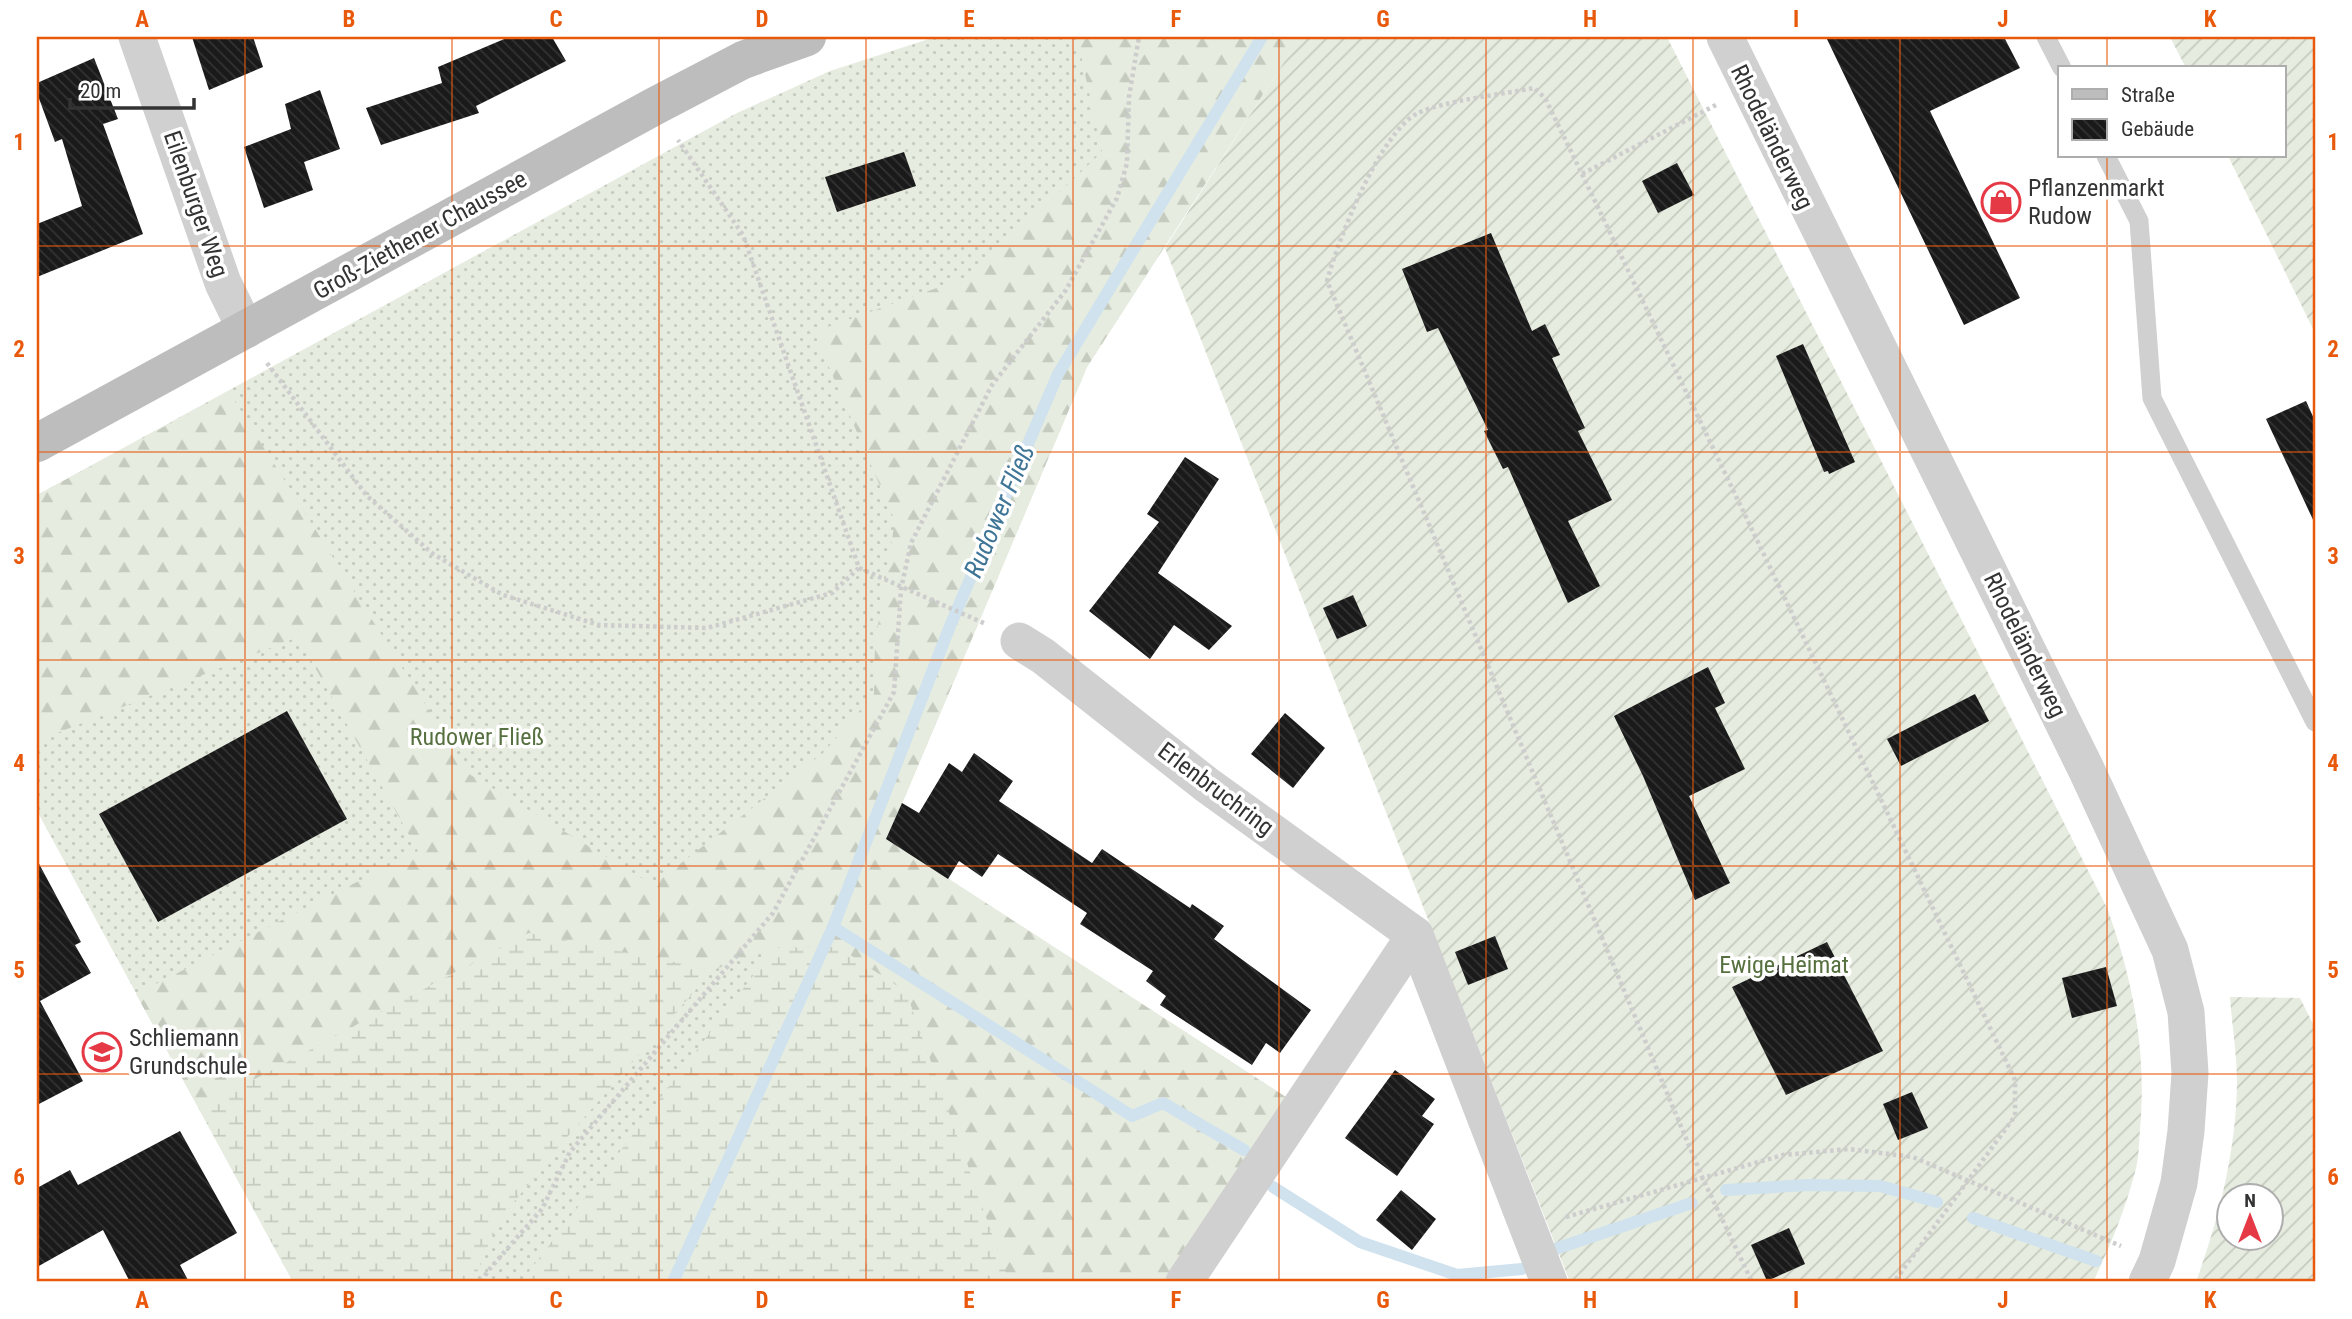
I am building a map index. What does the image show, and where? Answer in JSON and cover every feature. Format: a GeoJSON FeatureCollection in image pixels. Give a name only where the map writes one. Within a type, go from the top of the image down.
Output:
{"type":"FeatureCollection","features":[{"type":"Feature","properties":{"kind":"street","name":"Eilenburger Weg"},"geometry":{"type":"LineString","coordinates":[[137,37],[223,283],[246,330]]}},
{"type":"Feature","properties":{"kind":"street","name":"Groß-Ziethener Chaussee"},"geometry":{"type":"LineString","coordinates":[[37,443],[655,106],[743,60],[807,37]]}},
{"type":"Feature","properties":{"kind":"street","name":"Rhodeländerweg"},"geometry":{"type":"LineString","coordinates":[[1725,37],[1748,89],[2086,769],[2170,950],[2186,1012],[2190,1073],[2179,1183],[2152,1271]]}},
{"type":"Feature","properties":{"kind":"street","name":"Erlenbruchring"},"geometry":{"type":"LineString","coordinates":[[1019,641],[1207,785],[1415,935]]}},
{"type":"Feature","properties":{"kind":"street"},"geometry":{"type":"LineString","coordinates":[[1415,935],[1549,1282]]}},
{"type":"Feature","properties":{"kind":"street"},"geometry":{"type":"LineString","coordinates":[[1184,1282],[1415,935]]}},
{"type":"Feature","properties":{"kind":"lane"},"geometry":{"type":"LineString","coordinates":[[2046,37],[2061,66]]}},
{"type":"Feature","properties":{"kind":"lane"},"geometry":{"type":"LineString","coordinates":[[2107,158],[2139,221],[2152,398],[2315,722]]}},
{"type":"Feature","properties":{"kind":"path"},"geometry":{"type":"LineString","coordinates":[[482,1282],[487,1272],[542,1209],[570,1152],[773,913],[894,692],[901,589],[911,543],[992,385],[1066,290],[1117,198],[1127,163],[1129,97],[1139,37]]}},
{"type":"Feature","properties":{"kind":"path"},"geometry":{"type":"LineString","coordinates":[[1752,1282],[1703,1179],[1327,281],[1335,249],[1355,204],[1393,135],[1418,113],[1534,88],[1545,98],[2015,1080],[2015,1116],[1894,1282]]}},
{"type":"Feature","properties":{"kind":"path"},"geometry":{"type":"LineString","coordinates":[[1582,174],[1748,89]]}},
{"type":"Feature","properties":{"kind":"path"},"geometry":{"type":"LineString","coordinates":[[655,106],[743,235],[859,568],[901,589],[970,616]]}},
{"type":"Feature","properties":{"kind":"path"},"geometry":{"type":"LineString","coordinates":[[246,330],[302,412],[367,496],[433,554],[503,595],[599,625],[707,628],[832,593],[859,568]]}},
{"type":"Feature","properties":{"kind":"path"},"geometry":{"type":"LineString","coordinates":[[1528,1228],[1783,1155],[1849,1149],[1913,1157],[1969,1180],[2152,1271]]}},
{"type":"Feature","properties":{"kind":"green space","name":"Rudower Fließ"},"geometry":{"type":"Polygon","coordinates":[[[935,37],[1300,37],[1087,367],[887,839],[1286,1097],[1163,1282],[293,1282],[37,811],[37,495],[737,113],[830,71],[935,37]]]}},
{"type":"Feature","properties":{"kind":"green space"},"geometry":{"type":"Polygon","coordinates":[[[1077,37],[1300,37],[1087,367],[887,839],[1286,1097],[1163,1282],[1009,1282],[906,992],[838,947],[774,948],[713,970],[528,933],[199,1109],[136,994],[418,851],[298,637],[37,741],[37,495],[229,392],[469,774],[653,885],[823,753],[874,694],[875,644],[895,521],[814,332],[970,276],[1102,152],[1077,37]]]}},
{"type":"Feature","properties":{"kind":"green space","name":"Ewige Heimat"},"geometry":{"type":"Polygon","coordinates":[[[1300,37],[1667,37],[2107,908],[2131,989],[2139,1044],[2142,1101],[2136,1167],[2127,1200],[2093,1282],[1570,1282],[1165,248],[1300,37]]]}},
{"type":"Feature","properties":{"kind":"green space"},"geometry":{"type":"Polygon","coordinates":[[[2170,37],[2315,37],[2315,333],[2229,158],[2286,158],[2286,66],[2185,66],[2170,37]]]}},
{"type":"Feature","properties":{"kind":"green space"},"geometry":{"type":"Polygon","coordinates":[[[529,933],[713,970],[556,1150],[498,1222],[473,1282],[293,1282],[199,1109],[529,933]]]}},
{"type":"Feature","properties":{"kind":"green space"},"geometry":{"type":"Polygon","coordinates":[[[838,947],[906,992],[1009,1282],[521,1282],[774,948],[838,947]]]}},
{"type":"Feature","properties":{"kind":"green space"},"geometry":{"type":"Polygon","coordinates":[[[2230,997],[2300,998],[2315,1028],[2315,1282],[2196,1282],[2216,1220],[2216,1252],[2286,1252],[2286,1182],[2225,1182],[2236,1109],[2235,1051],[2230,997]]]}},
{"type":"Feature","properties":{"kind":"building"},"geometry":{"type":"Polygon","coordinates":[[[192,37],[253,37],[263,67],[209,90],[192,37]]]}},
{"type":"Feature","properties":{"kind":"building"},"geometry":{"type":"Polygon","coordinates":[[[509,37],[552,37],[566,61],[476,106],[479,113],[381,145],[366,108],[442,83],[438,67],[509,37]]]}},
{"type":"Feature","properties":{"kind":"building"},"geometry":{"type":"Polygon","coordinates":[[[1826,37],[2004,37],[2020,68],[1930,111],[2020,298],[1964,325],[1826,37]]]}},
{"type":"Feature","properties":{"kind":"building"},"geometry":{"type":"Polygon","coordinates":[[[94,58],[118,119],[103,124],[143,234],[37,277],[37,224],[82,206],[62,139],[55,142],[37,93],[37,83],[94,58]]]}},
{"type":"Feature","properties":{"kind":"building"},"geometry":{"type":"Polygon","coordinates":[[[320,90],[340,149],[304,162],[313,190],[264,208],[244,147],[291,129],[285,104],[320,90]]]}},
{"type":"Feature","properties":{"kind":"building"},"geometry":{"type":"Polygon","coordinates":[[[904,152],[916,186],[837,212],[825,177],[904,152]]]}},
{"type":"Feature","properties":{"kind":"building"},"geometry":{"type":"Polygon","coordinates":[[[1677,163],[1694,195],[1658,213],[1642,181],[1677,163]]]}},
{"type":"Feature","properties":{"kind":"building"},"geometry":{"type":"Polygon","coordinates":[[[1491,233],[1532,331],[1545,324],[1560,355],[1552,358],[1585,428],[1578,431],[1612,500],[1568,521],[1600,586],[1568,603],[1508,467],[1503,469],[1484,431],[1488,430],[1438,328],[1427,332],[1402,269],[1491,233]]]}},
{"type":"Feature","properties":{"kind":"building"},"geometry":{"type":"Polygon","coordinates":[[[1803,344],[1855,462],[1829,474],[1828,471],[1824,472],[1776,356],[1803,344]]]}},
{"type":"Feature","properties":{"kind":"building"},"geometry":{"type":"Polygon","coordinates":[[[2306,401],[2315,421],[2315,524],[2266,419],[2306,401]]]}},
{"type":"Feature","properties":{"kind":"building"},"geometry":{"type":"Polygon","coordinates":[[[1185,457],[1219,479],[1158,573],[1232,626],[1209,650],[1174,625],[1150,659],[1089,611],[1159,522],[1147,514],[1185,457]]]}},
{"type":"Feature","properties":{"kind":"building"},"geometry":{"type":"Polygon","coordinates":[[[1353,595],[1367,626],[1337,639],[1323,608],[1353,595]]]}},
{"type":"Feature","properties":{"kind":"building"},"geometry":{"type":"Polygon","coordinates":[[[1708,667],[1725,703],[1715,708],[1745,769],[1689,796],[1730,883],[1695,900],[1643,776],[1614,716],[1708,667]]]}},
{"type":"Feature","properties":{"kind":"building"},"geometry":{"type":"Polygon","coordinates":[[[1975,694],[1989,721],[1901,766],[1887,739],[1975,694]]]}},
{"type":"Feature","properties":{"kind":"building"},"geometry":{"type":"Polygon","coordinates":[[[287,711],[347,819],[158,922],[99,814],[287,711]]]}},
{"type":"Feature","properties":{"kind":"building"},"geometry":{"type":"Polygon","coordinates":[[[1285,713],[1325,748],[1293,788],[1251,754],[1285,713]]]}},
{"type":"Feature","properties":{"kind":"building"},"geometry":{"type":"Polygon","coordinates":[[[974,753],[1013,781],[999,801],[1092,863],[1102,849],[1190,908],[1192,904],[1224,926],[1214,939],[1311,1010],[1280,1053],[1266,1043],[1252,1065],[1160,1005],[1166,996],[1146,981],[1153,971],[1080,924],[1087,913],[998,854],[982,877],[959,861],[948,879],[886,839],[902,803],[919,813],[949,763],[962,772],[974,753]]]}},
{"type":"Feature","properties":{"kind":"building"},"geometry":{"type":"Polygon","coordinates":[[[37,860],[81,942],[75,945],[91,973],[40,1001],[83,1081],[37,1105],[37,860]]]}},
{"type":"Feature","properties":{"kind":"building"},"geometry":{"type":"Polygon","coordinates":[[[1495,936],[1508,969],[1468,985],[1455,952],[1495,936]]]}},
{"type":"Feature","properties":{"kind":"building"},"geometry":{"type":"Polygon","coordinates":[[[1827,942],[1883,1051],[1786,1095],[1732,987],[1827,942]]]}},
{"type":"Feature","properties":{"kind":"building"},"geometry":{"type":"Polygon","coordinates":[[[2106,967],[2117,1006],[2072,1018],[2062,978],[2106,967]]]}},
{"type":"Feature","properties":{"kind":"building"},"geometry":{"type":"Polygon","coordinates":[[[1395,1070],[1435,1099],[1422,1116],[1434,1124],[1397,1176],[1345,1138],[1395,1070]]]}},
{"type":"Feature","properties":{"kind":"building"},"geometry":{"type":"Polygon","coordinates":[[[1912,1092],[1928,1128],[1898,1140],[1883,1104],[1912,1092]]]}},
{"type":"Feature","properties":{"kind":"building"},"geometry":{"type":"Polygon","coordinates":[[[180,1131],[237,1233],[180,1265],[189,1282],[130,1282],[103,1230],[37,1267],[37,1188],[70,1170],[78,1185],[180,1131]]]}},
{"type":"Feature","properties":{"kind":"building"},"geometry":{"type":"Polygon","coordinates":[[[1401,1190],[1436,1219],[1412,1250],[1376,1220],[1401,1190]]]}},
{"type":"Feature","properties":{"kind":"building"},"geometry":{"type":"Polygon","coordinates":[[[1789,1228],[1805,1264],[1767,1281],[1751,1245],[1789,1228]]]}},
{"type":"Feature","properties":{"kind":"waterway","name":"Rudower Fließ"},"geometry":{"type":"LineString","coordinates":[[673,1282],[833,927],[950,626],[1058,374],[1262,37]]}},
{"type":"Feature","properties":{"kind":"waterway"},"geometry":{"type":"LineString","coordinates":[[833,927],[1132,1116],[1163,1103],[1244,1150]]}},
{"type":"Feature","properties":{"kind":"waterway"},"geometry":{"type":"LineString","coordinates":[[1726,1190],[1808,1185],[1880,1186],[1937,1202]]}},
{"type":"Feature","properties":{"kind":"waterway"},"geometry":{"type":"LineString","coordinates":[[1273,1187],[1360,1242],[1457,1275],[1522,1269]]}},
{"type":"Feature","properties":{"kind":"waterway"},"geometry":{"type":"LineString","coordinates":[[1555,1249],[1692,1203]]}},
{"type":"Feature","properties":{"kind":"waterway"},"geometry":{"type":"LineString","coordinates":[[1973,1218],[2096,1261]]}},
{"type":"Feature","properties":{"kind":"place","name":"Pflanzenmarkt Rudow"},"geometry":{"type":"Point","coordinates":[2001,202]}},
{"type":"Feature","properties":{"kind":"place","name":"Schliemann Grundschule"},"geometry":{"type":"Point","coordinates":[102,1052]}}]}
